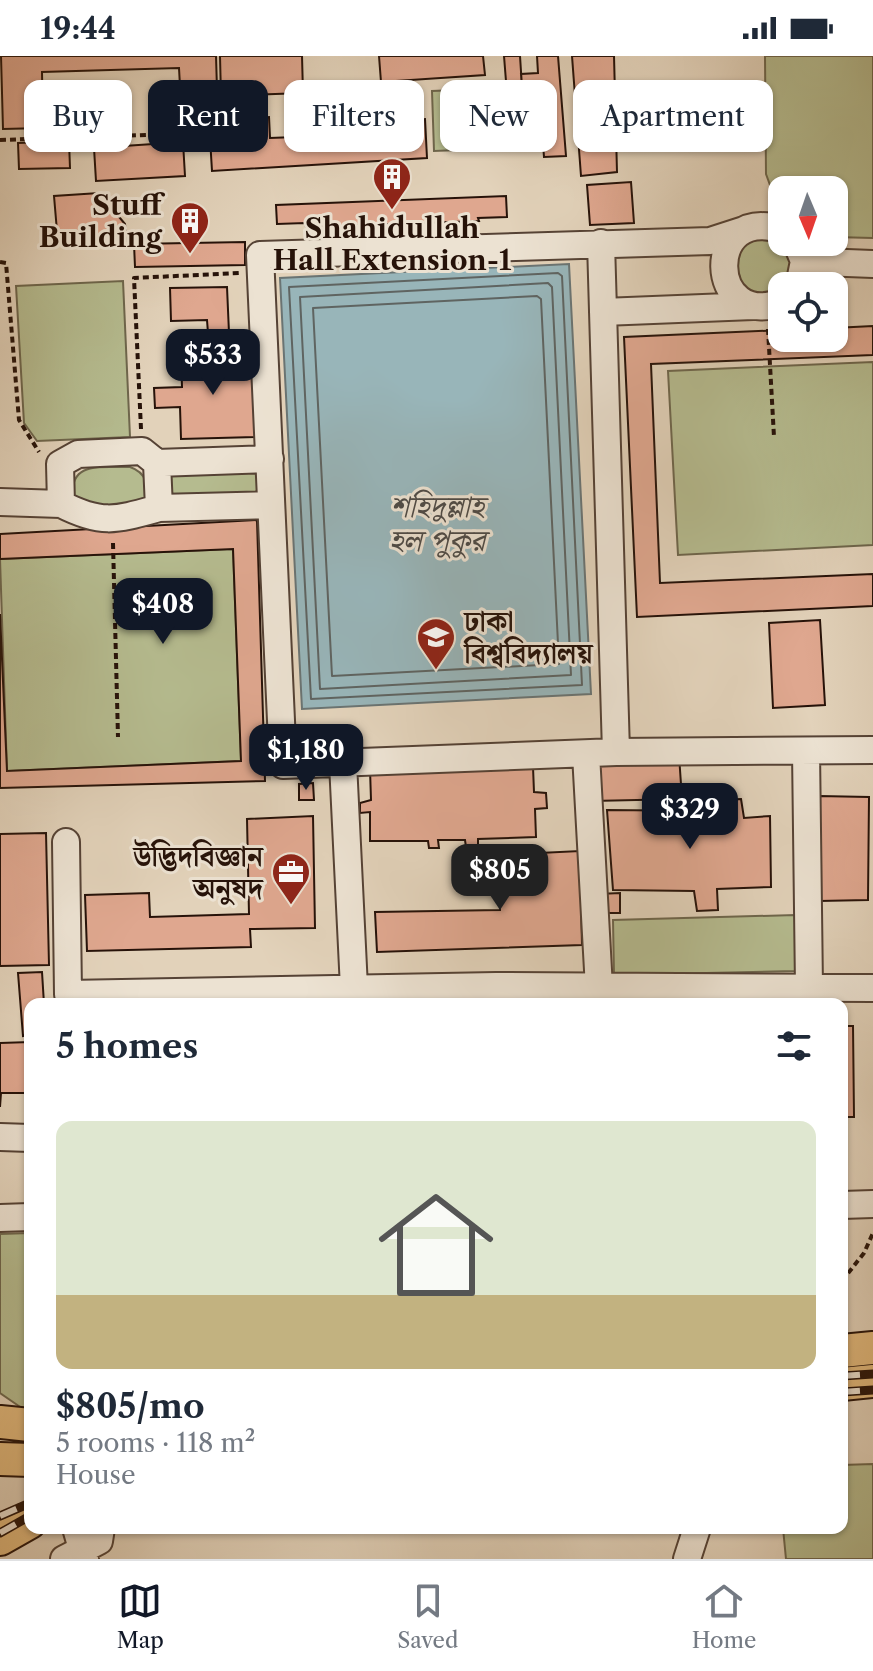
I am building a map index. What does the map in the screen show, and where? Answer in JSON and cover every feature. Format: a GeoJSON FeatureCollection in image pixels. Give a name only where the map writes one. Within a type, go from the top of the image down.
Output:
{"type":"FeatureCollection","features":[{"type":"Feature","properties":{"kind":"main road"},"geometry":{"type":"LineString","coordinates":[[848,1350],[873,1348]]}},
{"type":"Feature","properties":{"kind":"main road"},"geometry":{"type":"LineString","coordinates":[[848,1383],[873,1381]]}},
{"type":"Feature","properties":{"kind":"main road"},"geometry":{"type":"LineString","coordinates":[[0,1422],[24,1424]]}},
{"type":"Feature","properties":{"kind":"main road"},"geometry":{"type":"LineString","coordinates":[[0,1459],[24,1460]]}},
{"type":"Feature","properties":{"kind":"main road"},"geometry":{"type":"LineString","coordinates":[[0,1539],[24,1525]]}},
{"type":"Feature","properties":{"kind":"lane"},"geometry":{"type":"LineString","coordinates":[[768,226],[757,226],[710,241],[260,255],[283,765],[616,752],[873,750]]}},
{"type":"Feature","properties":{"kind":"lane"},"geometry":{"type":"LineString","coordinates":[[744,230],[733,238],[726,250],[722,264],[724,278],[740,300],[767,305]]}},
{"type":"Feature","properties":{"kind":"lane"},"geometry":{"type":"LineString","coordinates":[[601,243],[616,752]]}},
{"type":"Feature","properties":{"kind":"lane"},"geometry":{"type":"LineString","coordinates":[[813,256],[821,262],[873,264]]}},
{"type":"Feature","properties":{"kind":"lane"},"geometry":{"type":"LineString","coordinates":[[603,312],[767,305]]}},
{"type":"Feature","properties":{"kind":"lane"},"geometry":{"type":"LineString","coordinates":[[61,504],[60,464],[78,454],[270,459]]}},
{"type":"Feature","properties":{"kind":"lane"},"geometry":{"type":"LineString","coordinates":[[149,457],[159,508]]}},
{"type":"Feature","properties":{"kind":"lane"},"geometry":{"type":"LineString","coordinates":[[0,502],[61,504],[85,517],[113,520],[159,508],[271,505]]}},
{"type":"Feature","properties":{"kind":"lane"},"geometry":{"type":"LineString","coordinates":[[806,751],[809,987]]}},
{"type":"Feature","properties":{"kind":"lane"},"geometry":{"type":"LineString","coordinates":[[586,754],[599,988]]}},
{"type":"Feature","properties":{"kind":"lane"},"geometry":{"type":"LineString","coordinates":[[343,763],[354,988]]}},
{"type":"Feature","properties":{"kind":"lane"},"geometry":{"type":"LineString","coordinates":[[66,842],[68,994],[191,998],[354,988],[497,995],[599,988],[873,988]]}},
{"type":"Feature","properties":{"kind":"lane"},"geometry":{"type":"LineString","coordinates":[[0,1137],[24,1138]]}},
{"type":"Feature","properties":{"kind":"lane"},"geometry":{"type":"LineString","coordinates":[[848,1205],[873,1204]]}},
{"type":"Feature","properties":{"kind":"lane"},"geometry":{"type":"LineString","coordinates":[[0,1218],[24,1217]]}},
{"type":"Feature","properties":{"kind":"lane"},"geometry":{"type":"LineString","coordinates":[[77,1549],[99,1541],[100,1534]]}},
{"type":"Feature","properties":{"kind":"lane"},"geometry":{"type":"LineString","coordinates":[[687,1559],[695,1534]]}},
{"type":"Feature","properties":{"kind":"path"},"geometry":{"type":"LineString","coordinates":[[0,140],[148,135]]}},
{"type":"Feature","properties":{"kind":"path"},"geometry":{"type":"LineString","coordinates":[[0,262],[6,263],[19,420],[37,450],[60,464]]}},
{"type":"Feature","properties":{"kind":"path"},"geometry":{"type":"LineString","coordinates":[[149,457],[134,278],[261,272]]}},
{"type":"Feature","properties":{"kind":"path"},"geometry":{"type":"LineString","coordinates":[[767,305],[774,437]]}},
{"type":"Feature","properties":{"kind":"path"},"geometry":{"type":"LineString","coordinates":[[113,520],[118,737]]}},
{"type":"Feature","properties":{"kind":"path"},"geometry":{"type":"LineString","coordinates":[[848,1273],[864,1253],[873,1233]]}},
{"type":"Feature","properties":{"kind":"green space"},"geometry":{"type":"Polygon","coordinates":[[[765,56],[873,56],[873,238],[848,237],[848,176],[768,176],[768,179],[766,152],[773,152],[773,80],[765,80],[765,56]]]}},
{"type":"Feature","properties":{"kind":"green space"},"geometry":{"type":"Polygon","coordinates":[[[432,91],[440,91],[440,151],[434,151],[432,91]]]}},
{"type":"Feature","properties":{"kind":"green space"},"geometry":{"type":"Polygon","coordinates":[[[747,238],[768,240],[768,256],[792,256],[791,272],[768,272],[768,295],[744,292],[733,254],[747,238]]]}},
{"type":"Feature","properties":{"kind":"green space"},"geometry":{"type":"Polygon","coordinates":[[[123,281],[130,437],[37,441],[24,423],[16,286],[123,281]]]}},
{"type":"Feature","properties":{"kind":"green space"},"geometry":{"type":"Polygon","coordinates":[[[873,362],[873,545],[678,555],[668,371],[873,362]]]}},
{"type":"Feature","properties":{"kind":"green space"},"geometry":{"type":"Polygon","coordinates":[[[98,467],[130,467],[140,472],[146,481],[144,502],[91,510],[73,500],[73,487],[81,472],[98,467]]]}},
{"type":"Feature","properties":{"kind":"green space"},"geometry":{"type":"Polygon","coordinates":[[[259,468],[261,493],[174,501],[162,478],[167,472],[259,468]]]}},
{"type":"Feature","properties":{"kind":"green space"},"geometry":{"type":"Polygon","coordinates":[[[233,549],[241,761],[7,771],[0,559],[233,549]]]}},
{"type":"Feature","properties":{"kind":"green space"},"geometry":{"type":"Polygon","coordinates":[[[795,915],[795,971],[614,975],[613,920],[795,915]]]}},
{"type":"Feature","properties":{"kind":"green space"},"geometry":{"type":"Polygon","coordinates":[[[24,1233],[24,1410],[0,1393],[0,1234],[24,1233]]]}},
{"type":"Feature","properties":{"kind":"green space"},"geometry":{"type":"Polygon","coordinates":[[[873,1464],[873,1559],[786,1559],[784,1534],[848,1534],[848,1465],[873,1464]]]}},
{"type":"Feature","properties":{"kind":"water","name":"শহিদুল্লাহ হল পুকুর"},"geometry":{"type":"Polygon","coordinates":[[[569,264],[591,694],[302,709],[280,278],[569,264]]]}},
{"type":"Feature","properties":{"kind":"building"},"geometry":{"type":"Polygon","coordinates":[[[1,56],[216,56],[217,80],[180,80],[179,68],[42,72],[42,80],[24,80],[24,128],[3,129],[1,56]]]}},
{"type":"Feature","properties":{"kind":"building"},"geometry":{"type":"Polygon","coordinates":[[[220,56],[302,56],[303,80],[284,80],[284,94],[268,94],[268,80],[221,80],[220,56]]]}},
{"type":"Feature","properties":{"kind":"building"},"geometry":{"type":"Polygon","coordinates":[[[379,56],[483,56],[485,75],[381,80],[379,56]]]}},
{"type":"Feature","properties":{"kind":"building"},"geometry":{"type":"Polygon","coordinates":[[[504,56],[520,56],[522,80],[506,80],[504,56]]]}},
{"type":"Feature","properties":{"kind":"building"},"geometry":{"type":"Polygon","coordinates":[[[537,56],[558,56],[566,156],[544,157],[544,152],[557,152],[557,80],[521,80],[521,74],[538,73],[537,56]]]}},
{"type":"Feature","properties":{"kind":"building"},"geometry":{"type":"Polygon","coordinates":[[[572,56],[614,56],[615,80],[574,80],[572,56]]]}},
{"type":"Feature","properties":{"kind":"building"},"geometry":{"type":"Polygon","coordinates":[[[269,117],[270,138],[284,137],[284,152],[424,152],[425,119],[427,158],[212,171],[211,152],[268,152],[269,117]]]}},
{"type":"Feature","properties":{"kind":"building"},"geometry":{"type":"Polygon","coordinates":[[[18,143],[24,143],[24,152],[69,152],[70,168],[19,169],[18,143]]]}},
{"type":"Feature","properties":{"kind":"building"},"geometry":{"type":"Polygon","coordinates":[[[148,144],[148,152],[184,152],[185,176],[96,181],[94,152],[132,152],[132,145],[148,144]]]}},
{"type":"Feature","properties":{"kind":"building"},"geometry":{"type":"Polygon","coordinates":[[[579,152],[616,152],[617,172],[581,176],[579,152]]]}},
{"type":"Feature","properties":{"kind":"building"},"geometry":{"type":"Polygon","coordinates":[[[631,182],[634,223],[590,225],[587,185],[631,182]]]}},
{"type":"Feature","properties":{"kind":"building"},"geometry":{"type":"Polygon","coordinates":[[[99,193],[125,224],[127,241],[58,243],[54,196],[99,193]]]}},
{"type":"Feature","properties":{"kind":"building","name":"Shahidullah Hall Extension-1"},"geometry":{"type":"Polygon","coordinates":[[[506,196],[507,217],[478,218],[479,221],[306,227],[305,223],[277,224],[276,205],[506,196]]]}},
{"type":"Feature","properties":{"kind":"building","name":"Stuff Building"},"geometry":{"type":"Polygon","coordinates":[[[245,242],[245,265],[135,267],[134,244],[245,242]]]}},
{"type":"Feature","properties":{"kind":"building"},"geometry":{"type":"Polygon","coordinates":[[[227,287],[229,333],[208,333],[207,320],[171,321],[170,288],[227,287]]]}},
{"type":"Feature","properties":{"kind":"building"},"geometry":{"type":"Polygon","coordinates":[[[873,326],[873,355],[651,364],[660,583],[873,574],[873,606],[637,617],[624,337],[768,331],[768,352],[848,352],[848,327],[873,326]]]}},
{"type":"Feature","properties":{"kind":"building"},"geometry":{"type":"Polygon","coordinates":[[[252,355],[255,437],[181,439],[180,407],[155,408],[154,388],[182,387],[181,357],[252,355]]]}},
{"type":"Feature","properties":{"kind":"building"},"geometry":{"type":"Polygon","coordinates":[[[257,520],[265,781],[0,788],[0,614],[7,771],[241,761],[233,549],[0,559],[0,534],[257,520]]]}},
{"type":"Feature","properties":{"kind":"building"},"geometry":{"type":"Polygon","coordinates":[[[820,620],[825,705],[773,708],[769,623],[820,620]]]}},
{"type":"Feature","properties":{"kind":"building"},"geometry":{"type":"Polygon","coordinates":[[[679,755],[682,799],[592,801],[590,761],[679,755]]]}},
{"type":"Feature","properties":{"kind":"building"},"geometry":{"type":"Polygon","coordinates":[[[533,767],[534,792],[546,793],[547,808],[535,809],[536,837],[478,839],[478,847],[466,847],[465,840],[438,840],[439,848],[429,848],[428,841],[370,841],[370,812],[360,813],[360,803],[371,800],[370,769],[533,767]]]}},
{"type":"Feature","properties":{"kind":"building"},"geometry":{"type":"Polygon","coordinates":[[[313,783],[314,800],[299,800],[299,784],[313,783]]]}},
{"type":"Feature","properties":{"kind":"building"},"geometry":{"type":"Polygon","coordinates":[[[819,796],[869,797],[868,900],[819,901],[819,796]]]}},
{"type":"Feature","properties":{"kind":"building"},"geometry":{"type":"Polygon","coordinates":[[[741,799],[744,818],[770,816],[771,887],[717,889],[718,910],[697,911],[694,891],[613,890],[607,810],[714,811],[714,800],[741,799]]]}},
{"type":"Feature","properties":{"kind":"building"},"geometry":{"type":"Polygon","coordinates":[[[313,816],[315,928],[250,929],[251,947],[87,951],[85,895],[149,893],[150,917],[249,914],[247,819],[313,816]]]}},
{"type":"Feature","properties":{"kind":"building"},"geometry":{"type":"Polygon","coordinates":[[[46,833],[49,965],[0,966],[0,834],[46,833]]]}},
{"type":"Feature","properties":{"kind":"building"},"geometry":{"type":"Polygon","coordinates":[[[580,851],[582,945],[377,952],[375,912],[500,910],[498,855],[580,851]]]}},
{"type":"Feature","properties":{"kind":"building"},"geometry":{"type":"Polygon","coordinates":[[[620,893],[620,913],[599,913],[598,894],[620,893]]]}},
{"type":"Feature","properties":{"kind":"building"},"geometry":{"type":"Polygon","coordinates":[[[42,972],[44,998],[24,998],[23,1036],[18,973],[42,972]]]}},
{"type":"Feature","properties":{"kind":"building"},"geometry":{"type":"Polygon","coordinates":[[[383,994],[425,994],[425,998],[383,998],[383,994]]]}},
{"type":"Feature","properties":{"kind":"building"},"geometry":{"type":"Polygon","coordinates":[[[848,1026],[853,1026],[854,1117],[848,1117],[848,1026]]]}},
{"type":"Feature","properties":{"kind":"building"},"geometry":{"type":"Polygon","coordinates":[[[24,1042],[24,1093],[1,1093],[0,1107],[0,1043],[24,1042]]]}},
{"type":"Feature","properties":{"kind":"railway"},"geometry":{"type":"LineString","coordinates":[[848,1376],[873,1374]]}},
{"type":"Feature","properties":{"kind":"railway"},"geometry":{"type":"LineString","coordinates":[[848,1392],[873,1390]]}},
{"type":"Feature","properties":{"kind":"railway"},"geometry":{"type":"LineString","coordinates":[[0,1516],[24,1506]]}},
{"type":"Feature","properties":{"kind":"railway"},"geometry":{"type":"LineString","coordinates":[[0,1533],[24,1519]]}},
{"type":"Feature","properties":{"kind":"place","name":"Shahidullah Hall Extension-1"},"geometry":{"type":"Point","coordinates":[392,211]}},
{"type":"Feature","properties":{"kind":"place","name":"Stuff Building"},"geometry":{"type":"Point","coordinates":[190,255]}},
{"type":"Feature","properties":{"kind":"place","name":"ঢাকা বিশ্ববিদ্যালয়"},"geometry":{"type":"Point","coordinates":[436,671]}},
{"type":"Feature","properties":{"kind":"place","name":"উদ্ভিদবিজ্ঞান অনুষদ"},"geometry":{"type":"Point","coordinates":[291,906]}}]}
